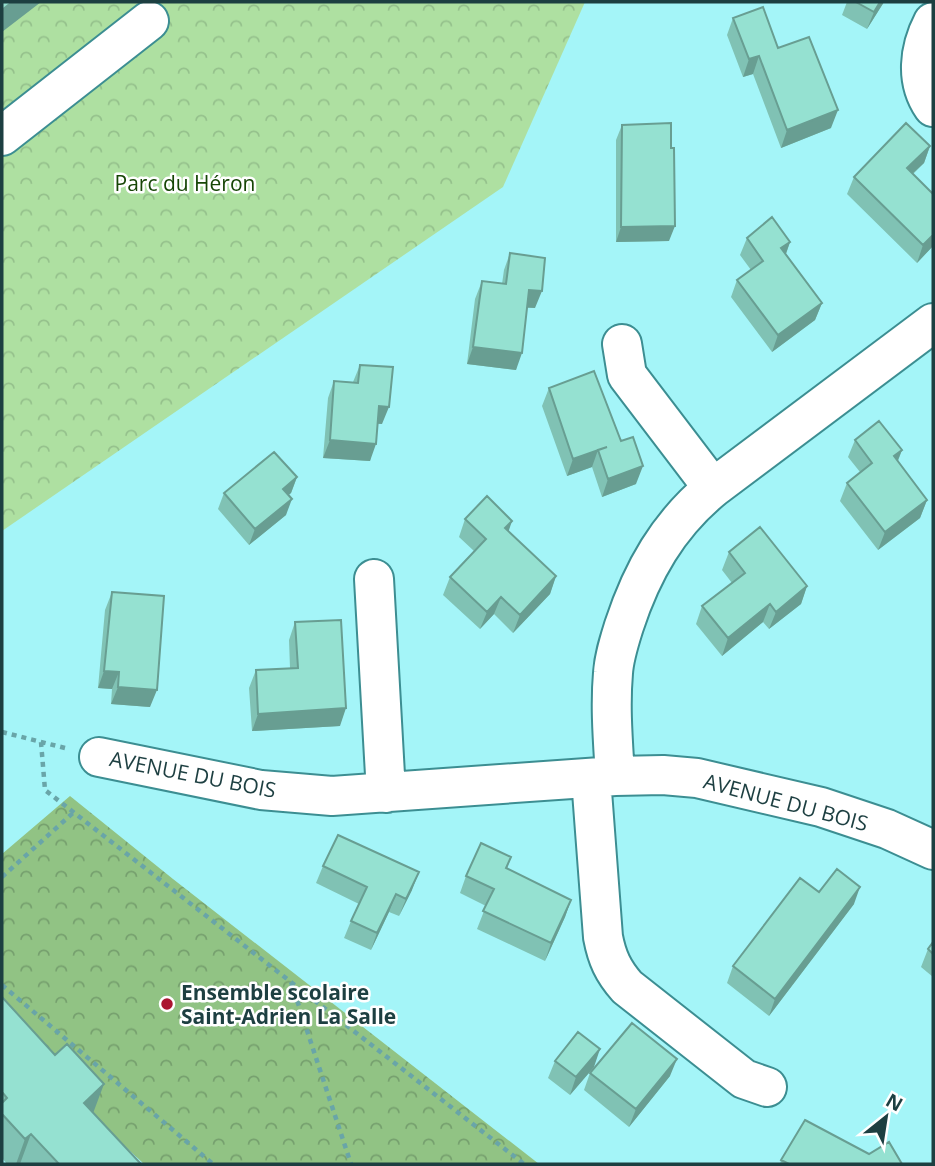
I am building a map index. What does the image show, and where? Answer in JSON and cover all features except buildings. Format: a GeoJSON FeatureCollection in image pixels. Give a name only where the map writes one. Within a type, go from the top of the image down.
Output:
{"type":"FeatureCollection","features":[{"type":"Feature","properties":{"kind":"street"},"geometry":{"type":"LineString","coordinates":[[2,136],[149,21]]}},
{"type":"Feature","properties":{"kind":"street"},"geometry":{"type":"LineString","coordinates":[[933,23],[926,39],[921,70],[922,85],[933,107]]}},
{"type":"Feature","properties":{"kind":"street"},"geometry":{"type":"LineString","coordinates":[[767,1087],[744,1079],[627,987],[615,974],[607,957],[603,937],[603,777],[613,670],[628,613],[643,576],[663,541],[696,502],[933,323]]}},
{"type":"Feature","properties":{"kind":"street"},"geometry":{"type":"LineString","coordinates":[[622,344],[627,375],[713,488]]}},
{"type":"Feature","properties":{"kind":"street"},"geometry":{"type":"LineString","coordinates":[[374,579],[386,793]]}},
{"type":"Feature","properties":{"kind":"street","name":"AVENUE DU BOIS"},"geometry":{"type":"LineString","coordinates":[[99,757],[261,790],[332,796],[603,777],[663,775],[696,778],[763,792],[854,817],[933,850]]}},
{"type":"Feature","properties":{"kind":"path","name":"AVENUE DU BOIS"},"geometry":{"type":"LineString","coordinates":[[2,732],[99,757]]}},
{"type":"Feature","properties":{"kind":"path"},"geometry":{"type":"LineString","coordinates":[[40,742],[45,790],[524,1164]]}},
{"type":"Feature","properties":{"kind":"path"},"geometry":{"type":"LineString","coordinates":[[2,877],[74,812]]}},
{"type":"Feature","properties":{"kind":"path"},"geometry":{"type":"LineString","coordinates":[[290,981],[351,1164]]}},
{"type":"Feature","properties":{"kind":"path"},"geometry":{"type":"LineString","coordinates":[[2,985],[213,1164]]}},
{"type":"Feature","properties":{"kind":"green space","name":"Parc du Héron"},"geometry":{"type":"Polygon","coordinates":[[[2,2],[585,2],[503,187],[2,531],[2,2]]]}},
{"type":"Feature","properties":{"kind":"green space","name":"Ensemble scolaire Saint-Adrien La Salle"},"geometry":{"type":"Polygon","coordinates":[[[70,796],[539,1164],[144,1164],[2,1032],[2,854],[70,796]]]}},
{"type":"Feature","properties":{"kind":"place","name":"Ensemble scolaire Saint-Adrien La Salle"},"geometry":{"type":"Point","coordinates":[167,1004]}}]}
